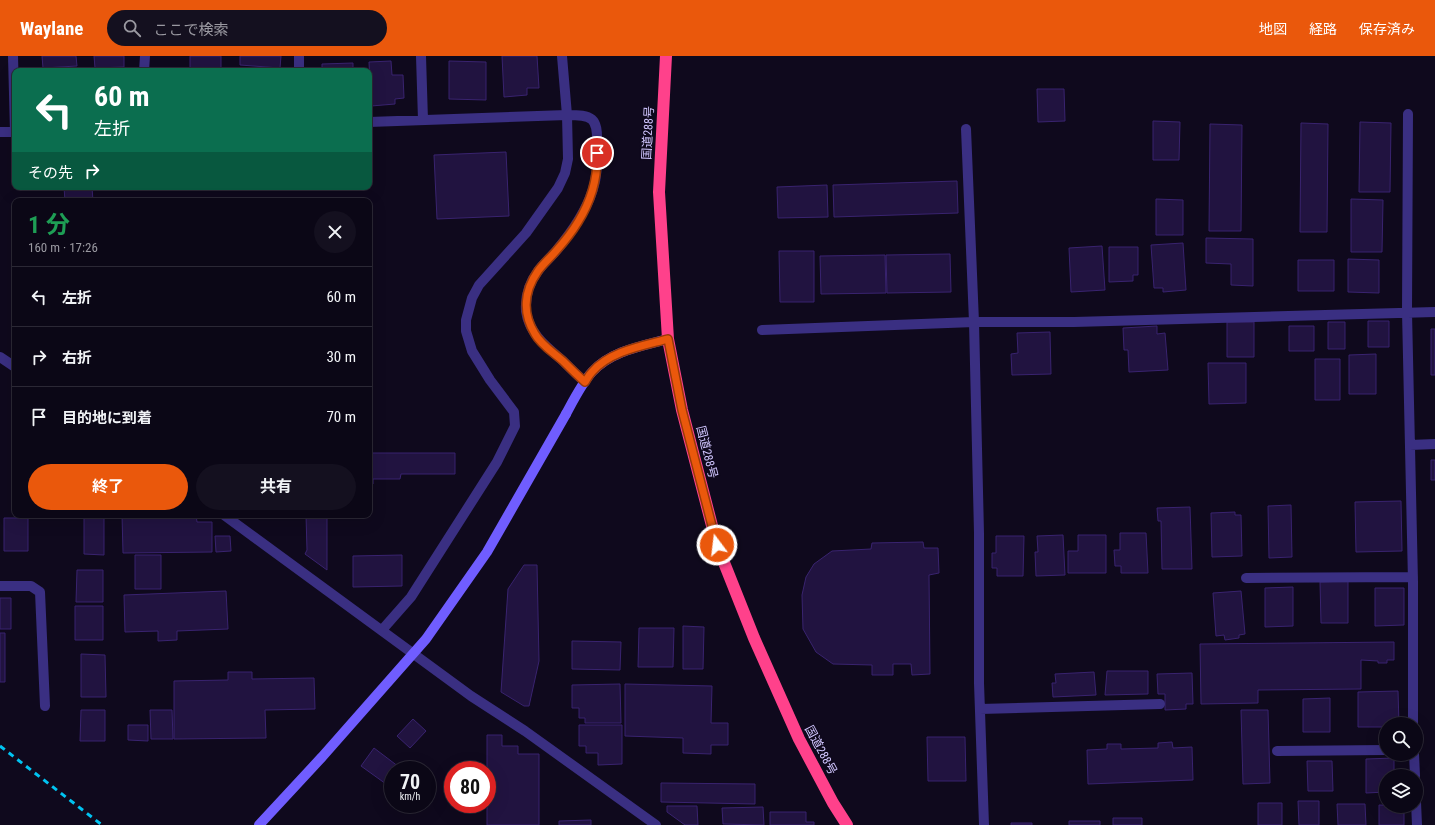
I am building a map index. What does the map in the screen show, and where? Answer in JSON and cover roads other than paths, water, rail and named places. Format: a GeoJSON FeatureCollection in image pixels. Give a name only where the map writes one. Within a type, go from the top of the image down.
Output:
{"type":"FeatureCollection","features":[{"type":"Feature","properties":{"kind":"highway","name":"国道288号"},"geometry":{"type":"LineString","coordinates":[[666,56],[659,192],[668,339],[682,410],[717,545],[754,638],[799,739],[833,803],[847,825]]}},
{"type":"Feature","properties":{"kind":"street"},"geometry":{"type":"LineString","coordinates":[[13,56],[13,68]]}},
{"type":"Feature","properties":{"kind":"street"},"geometry":{"type":"LineString","coordinates":[[144,68],[145,56]]}},
{"type":"Feature","properties":{"kind":"street"},"geometry":{"type":"LineString","coordinates":[[299,56],[299,68]]}},
{"type":"Feature","properties":{"kind":"street"},"geometry":{"type":"LineString","coordinates":[[421,56],[423,120]]}},
{"type":"Feature","properties":{"kind":"street"},"geometry":{"type":"LineString","coordinates":[[382,630],[411,597],[497,462],[515,426],[514,412],[490,380],[472,351],[466,332],[466,320],[472,298],[479,286],[526,233],[558,188],[564,173],[568,159],[567,115],[562,56]]}},
{"type":"Feature","properties":{"kind":"street"},"geometry":{"type":"LineString","coordinates":[[1408,114],[1407,312],[1413,577],[1413,717]]}},
{"type":"Feature","properties":{"kind":"street"},"geometry":{"type":"LineString","coordinates":[[372,122],[567,115],[585,116],[593,121],[598,130],[598,165],[593,189],[578,222],[556,251],[538,271],[530,286],[526,300],[526,312],[535,335],[585,382]]}},
{"type":"Feature","properties":{"kind":"street"},"geometry":{"type":"LineString","coordinates":[[966,130],[974,322],[979,533],[980,709],[984,825]]}},
{"type":"Feature","properties":{"kind":"street"},"geometry":{"type":"LineString","coordinates":[[0,132],[12,132]]}},
{"type":"Feature","properties":{"kind":"street"},"geometry":{"type":"LineString","coordinates":[[762,330],[974,322],[1074,322],[1435,312]]}},
{"type":"Feature","properties":{"kind":"street"},"geometry":{"type":"LineString","coordinates":[[259,825],[322,757],[426,639],[487,552],[566,414],[592,372],[606,360],[624,352],[668,339]]}},
{"type":"Feature","properties":{"kind":"street"},"geometry":{"type":"LineString","coordinates":[[0,357],[12,365]]}},
{"type":"Feature","properties":{"kind":"street"},"geometry":{"type":"LineString","coordinates":[[1410,445],[1435,444]]}},
{"type":"Feature","properties":{"kind":"street"},"geometry":{"type":"LineString","coordinates":[[228,518],[471,696],[551,749],[656,825]]}},
{"type":"Feature","properties":{"kind":"street"},"geometry":{"type":"LineString","coordinates":[[1246,578],[1413,577]]}},
{"type":"Feature","properties":{"kind":"street"},"geometry":{"type":"LineString","coordinates":[[0,586],[31,586],[40,592],[45,706]]}},
{"type":"Feature","properties":{"kind":"street"},"geometry":{"type":"LineString","coordinates":[[980,709],[1160,704]]}},
{"type":"Feature","properties":{"kind":"street"},"geometry":{"type":"LineString","coordinates":[[1278,751],[1379,750]]}},
{"type":"Feature","properties":{"kind":"street"},"geometry":{"type":"LineString","coordinates":[[1416,813],[1417,825]]}},
{"type":"Feature","properties":{"kind":"railway"},"geometry":{"type":"LineString","coordinates":[[0,746],[102,825]]}}]}
